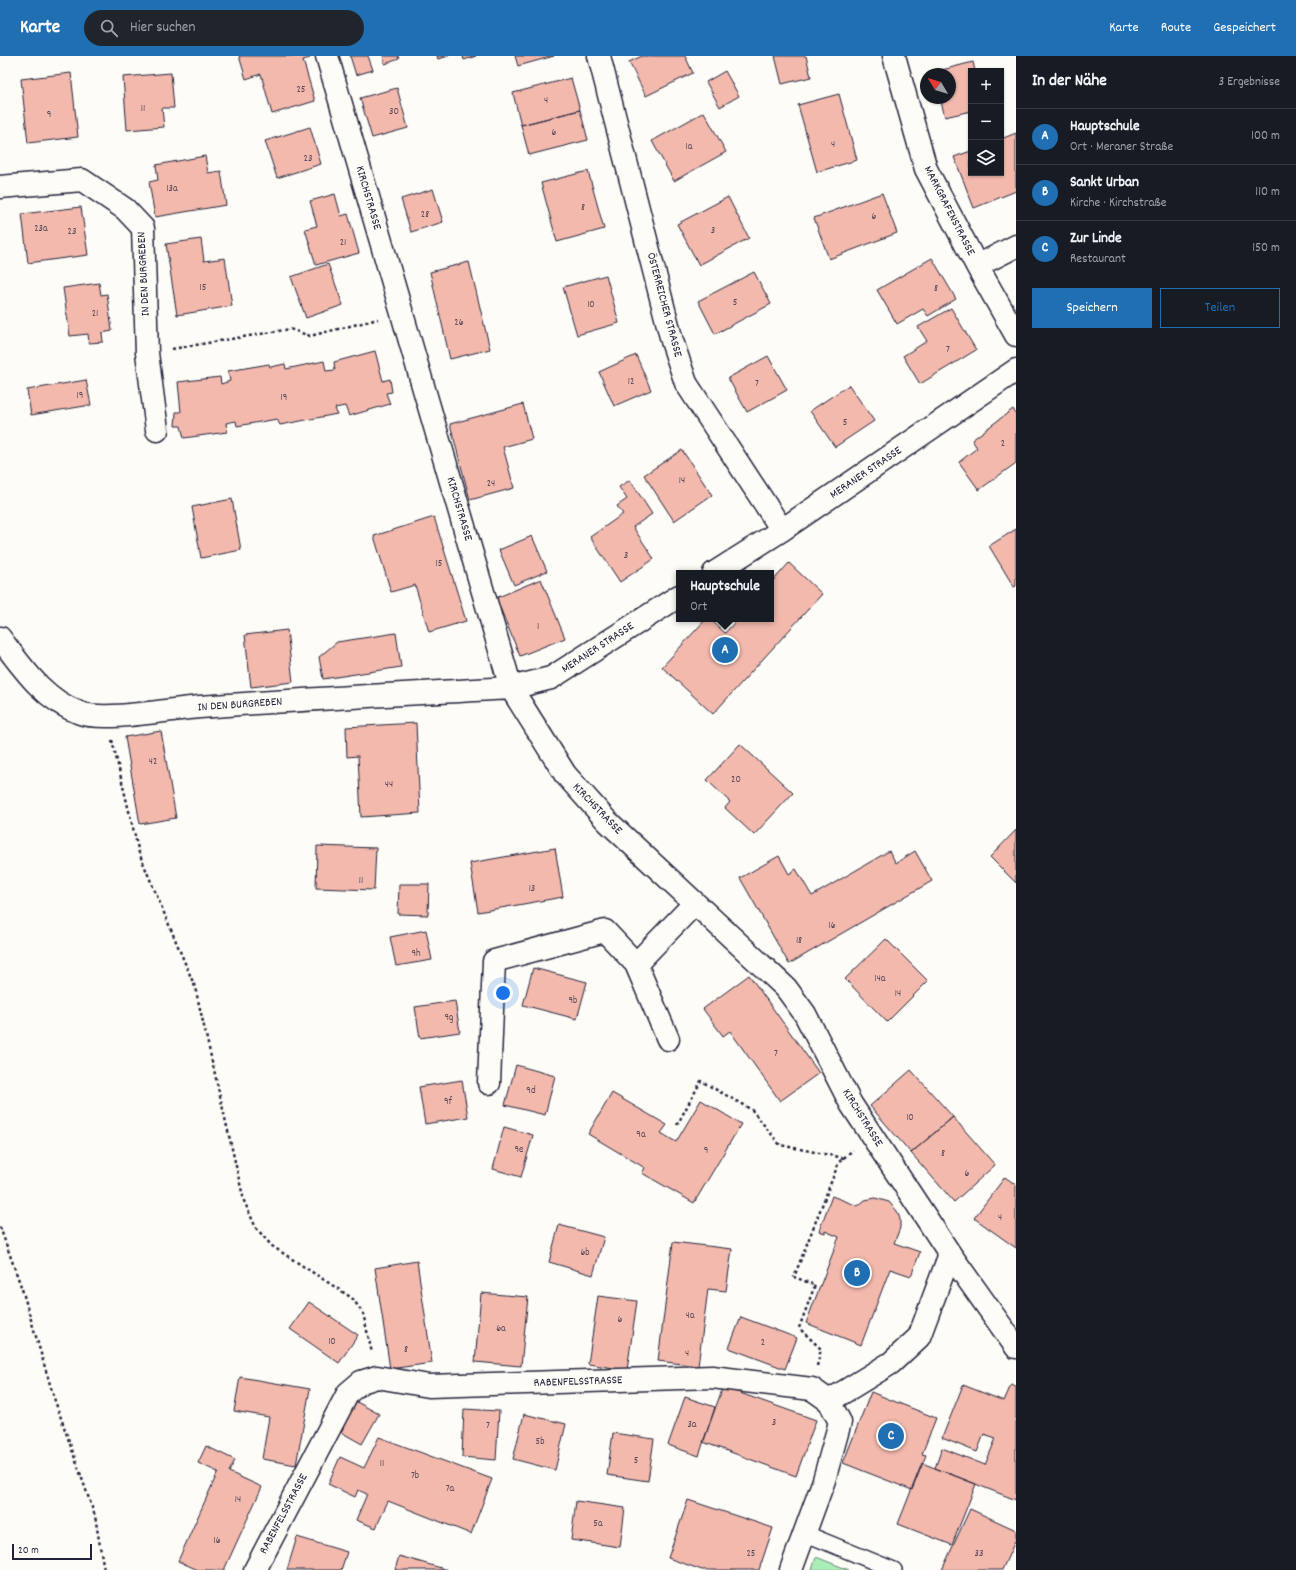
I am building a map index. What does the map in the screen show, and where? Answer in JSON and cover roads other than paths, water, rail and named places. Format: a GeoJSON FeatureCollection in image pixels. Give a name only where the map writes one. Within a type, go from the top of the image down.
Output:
{"type":"FeatureCollection","features":[{"type":"Feature","properties":{"kind":"street","name":"KIRCHSTRASSE"},"geometry":{"type":"LineString","coordinates":[[327,56],[511,688],[565,774],[579,791],[607,821],[786,988],[805,1014],[851,1104],[950,1254],[1016,1347]]}},
{"type":"Feature","properties":{"kind":"street","name":"ÖSTERREICHER STRASSE"},"geometry":{"type":"LineString","coordinates":[[599,56],[672,341],[686,383],[782,530]]}},
{"type":"Feature","properties":{"kind":"street","name":"MARKGRAFENSTRASSE"},"geometry":{"type":"LineString","coordinates":[[894,56],[926,169],[977,266],[1016,335]]}},
{"type":"Feature","properties":{"kind":"street","name":"IN DEN BURGREBEN"},"geometry":{"type":"LineString","coordinates":[[0,187],[82,180],[125,209],[143,228],[148,353],[157,430]]}},
{"type":"Feature","properties":{"kind":"street"},"geometry":{"type":"LineString","coordinates":[[977,266],[1016,246]]}},
{"type":"Feature","properties":{"kind":"street","name":"MERANER STRASSE"},"geometry":{"type":"LineString","coordinates":[[719,570],[782,530],[1016,370]]}},
{"type":"Feature","properties":{"kind":"street","name":"MERANER STRASSE"},"geometry":{"type":"LineString","coordinates":[[511,688],[551,678],[676,598]]}},
{"type":"Feature","properties":{"kind":"street","name":"IN DEN BURGREBEN"},"geometry":{"type":"LineString","coordinates":[[0,638],[31,678],[60,704],[82,714],[106,716],[199,707],[511,688]]}},
{"type":"Feature","properties":{"kind":"street"},"geometry":{"type":"LineString","coordinates":[[636,964],[695,904]]}},
{"type":"Feature","properties":{"kind":"street"},"geometry":{"type":"LineString","coordinates":[[489,1083],[494,961],[605,932],[636,964],[668,1038]]}},
{"type":"Feature","properties":{"kind":"street"},"geometry":{"type":"LineString","coordinates":[[829,1401],[891,1363],[919,1337],[950,1254]]}},
{"type":"Feature","properties":{"kind":"street","name":"RABENFELSSTRASSE"},"geometry":{"type":"LineString","coordinates":[[255,1570],[348,1393],[361,1382],[377,1377],[429,1386],[712,1377],[812,1389],[829,1401],[840,1422],[824,1480],[791,1570]]}},
{"type":"Feature","properties":{"kind":"lane"},"geometry":{"type":"LineString","coordinates":[[804,1533],[894,1570]]}},
{"type":"Feature","properties":{"kind":"place","name":"Hauptschule"},"geometry":{"type":"Point","coordinates":[725,650]}},
{"type":"Feature","properties":{"kind":"place","name":"Sankt Urban"},"geometry":{"type":"Point","coordinates":[857,1273]}},
{"type":"Feature","properties":{"kind":"place","name":"Zur Linde"},"geometry":{"type":"Point","coordinates":[891,1436]}}]}
